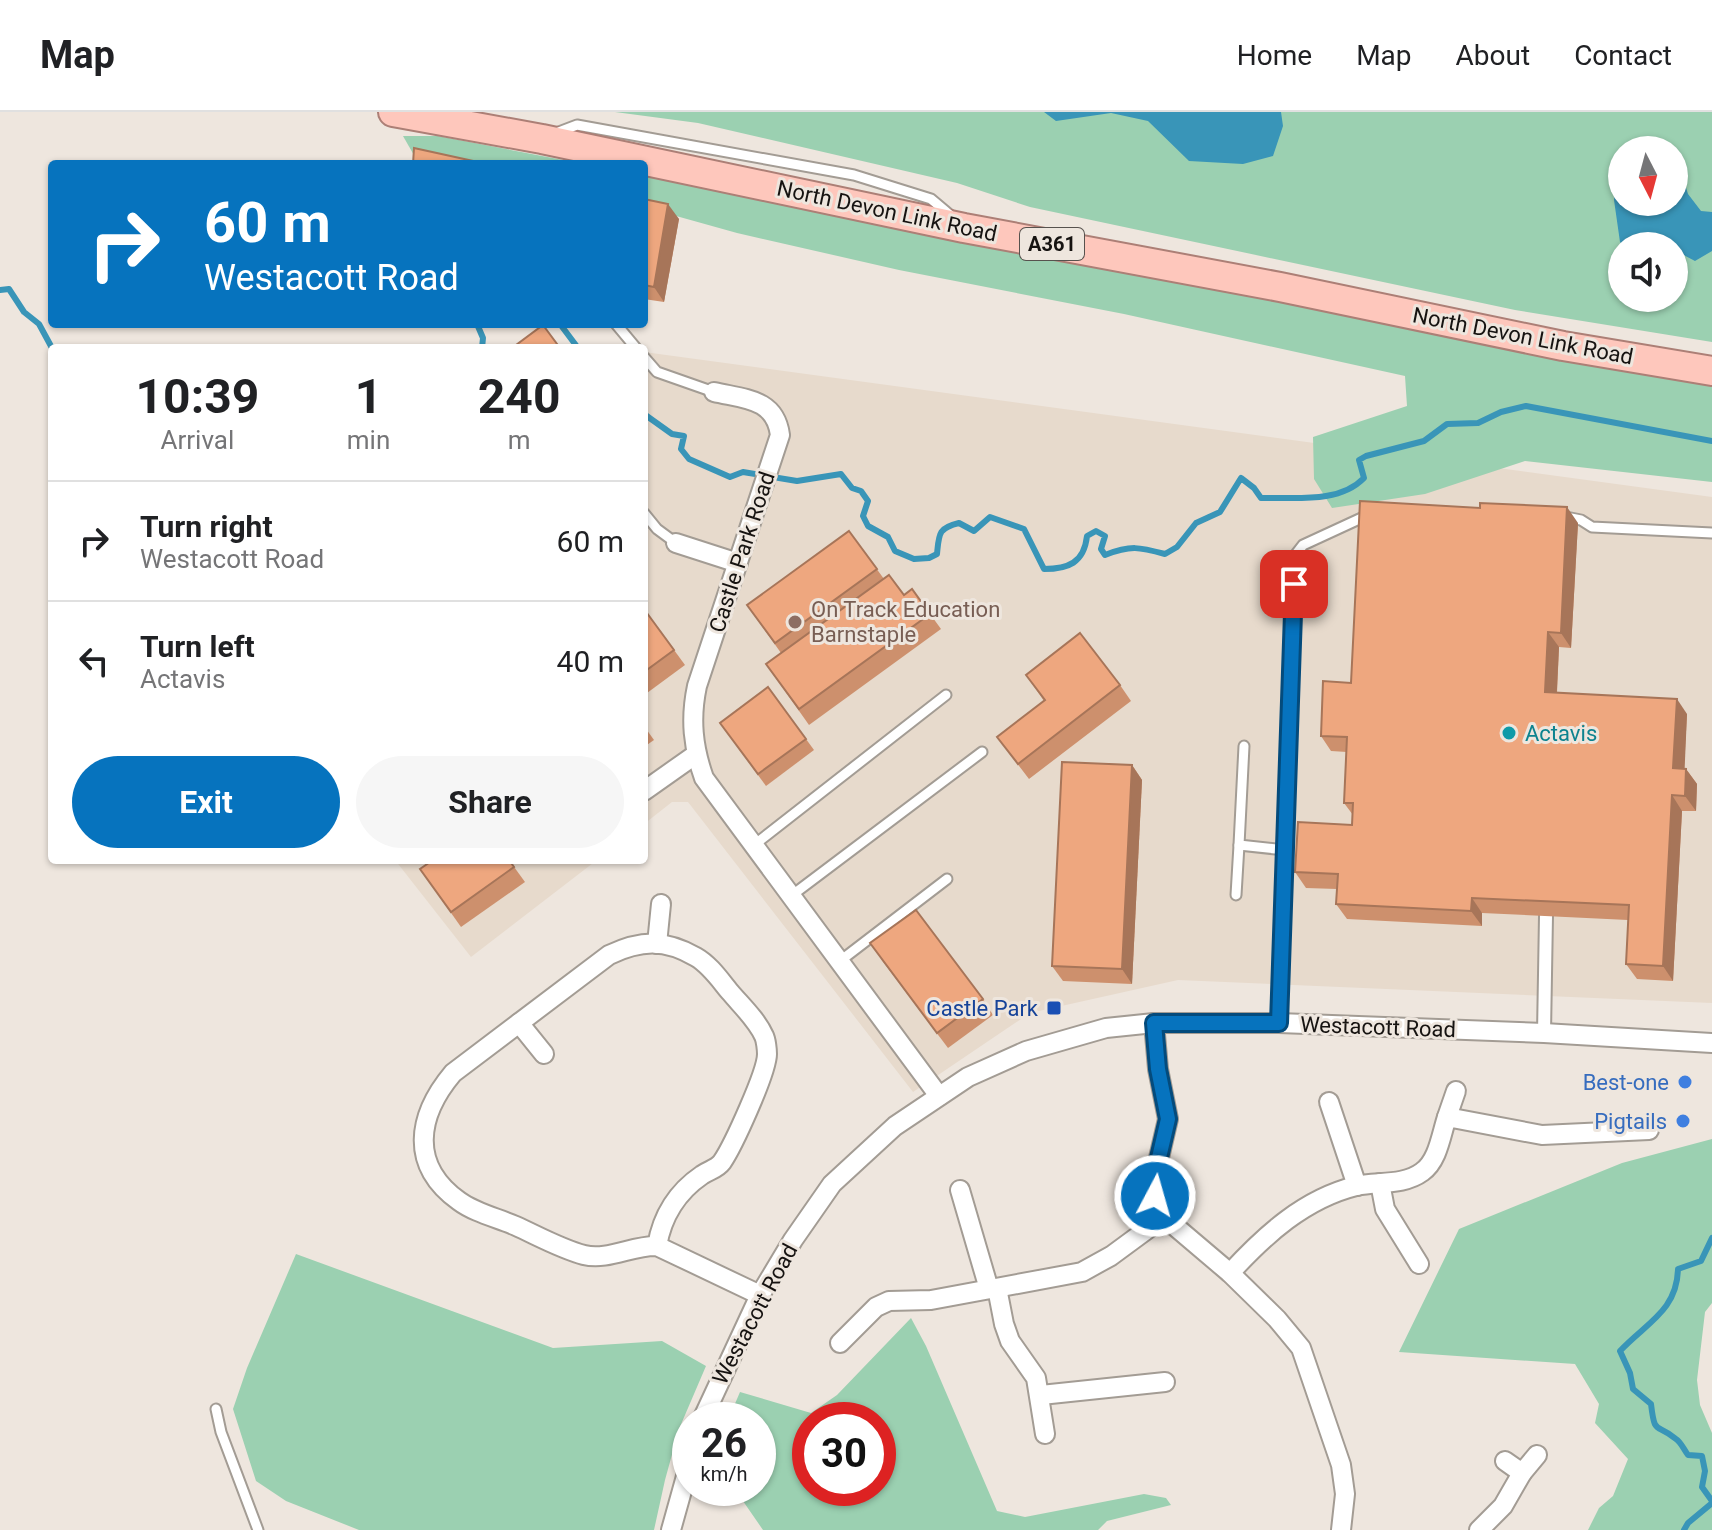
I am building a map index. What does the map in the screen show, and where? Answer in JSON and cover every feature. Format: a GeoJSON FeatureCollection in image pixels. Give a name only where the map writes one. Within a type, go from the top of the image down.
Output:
{"type":"FeatureCollection","features":[{"type":"Feature","properties":{"kind":"highway","name":"North Devon Link Road"},"geometry":{"type":"LineString","coordinates":[[393,112],[642,160]]}},
{"type":"Feature","properties":{"kind":"highway","name":"North Devon Link Road"},"geometry":{"type":"LineString","coordinates":[[648,161],[964,228],[1280,287],[1563,346],[1712,371]]}},
{"type":"Feature","properties":{"kind":"street","name":"Castle Park Road"},"geometry":{"type":"LineString","coordinates":[[714,392],[763,404],[779,421],[780,435],[697,686],[692,708],[695,755],[704,778],[939,1096]]}},
{"type":"Feature","properties":{"kind":"street"},"geometry":{"type":"LineString","coordinates":[[676,543],[738,563]]}},
{"type":"Feature","properties":{"kind":"street"},"geometry":{"type":"LineString","coordinates":[[648,788],[695,755]]}},
{"type":"Feature","properties":{"kind":"street"},"geometry":{"type":"LineString","coordinates":[[657,944],[661,904]]}},
{"type":"Feature","properties":{"kind":"street"},"geometry":{"type":"LineString","coordinates":[[1544,1033],[1546,916]]}},
{"type":"Feature","properties":{"kind":"street"},"geometry":{"type":"LineString","coordinates":[[657,1246],[659,1232],[676,1200],[702,1175],[719,1166],[729,1151],[767,1056],[764,1036],[746,1010],[703,961],[685,950],[657,944],[631,945],[609,955],[453,1073],[436,1093],[426,1115],[426,1157],[431,1171],[461,1203],[587,1256],[612,1254],[642,1245],[657,1246],[760,1295]]}},
{"type":"Feature","properties":{"kind":"street"},"geometry":{"type":"LineString","coordinates":[[519,1023],[544,1054]]}},
{"type":"Feature","properties":{"kind":"street"},"geometry":{"type":"LineString","coordinates":[[1154,1023],[1158,1069],[1168,1119],[1155,1175],[1155,1196],[1164,1217],[1230,1273],[1277,1319],[1301,1348],[1341,1465],[1345,1494],[1341,1530]]}},
{"type":"Feature","properties":{"kind":"street","name":"Westacott Road"},"geometry":{"type":"LineString","coordinates":[[710,1402],[760,1295],[832,1184],[895,1126],[968,1077],[1026,1051],[1106,1028],[1154,1023],[1279,1023],[1712,1043]]}},
{"type":"Feature","properties":{"kind":"street"},"geometry":{"type":"LineString","coordinates":[[1230,1273],[1257,1244],[1288,1219],[1328,1195],[1357,1186],[1405,1180],[1423,1172],[1433,1160],[1456,1091]]}},
{"type":"Feature","properties":{"kind":"street"},"geometry":{"type":"LineString","coordinates":[[1329,1102],[1357,1186]]}},
{"type":"Feature","properties":{"kind":"street"},"geometry":{"type":"LineString","coordinates":[[1447,1117],[1542,1135],[1649,1130]]}},
{"type":"Feature","properties":{"kind":"street"},"geometry":{"type":"LineString","coordinates":[[1380,1183],[1385,1209],[1419,1264]]}},
{"type":"Feature","properties":{"kind":"street"},"geometry":{"type":"LineString","coordinates":[[960,1190],[1010,1341],[1036,1378],[1045,1434]]}},
{"type":"Feature","properties":{"kind":"street"},"geometry":{"type":"LineString","coordinates":[[840,1343],[876,1307],[889,1301],[931,1300],[1082,1272],[1111,1256],[1164,1217]]}},
{"type":"Feature","properties":{"kind":"street"},"geometry":{"type":"LineString","coordinates":[[1041,1395],[1165,1382]]}},
{"type":"Feature","properties":{"kind":"street"},"geometry":{"type":"LineString","coordinates":[[1479,1530],[1503,1506],[1522,1473],[1537,1455]]}},
{"type":"Feature","properties":{"kind":"street"},"geometry":{"type":"LineString","coordinates":[[1505,1461],[1522,1473]]}},
{"type":"Feature","properties":{"kind":"street"},"geometry":{"type":"LineString","coordinates":[[671,1530],[678,1506]]}},
{"type":"Feature","properties":{"kind":"lane"},"geometry":{"type":"LineString","coordinates":[[619,328],[633,344]]}},
{"type":"Feature","properties":{"kind":"lane"},"geometry":{"type":"LineString","coordinates":[[648,362],[657,372],[714,392]]}},
{"type":"Feature","properties":{"kind":"lane"},"geometry":{"type":"LineString","coordinates":[[1279,1023],[1296,554],[1303,545],[1380,509]]}},
{"type":"Feature","properties":{"kind":"lane"},"geometry":{"type":"LineString","coordinates":[[1555,515],[1581,520],[1592,527],[1712,533]]}},
{"type":"Feature","properties":{"kind":"lane"},"geometry":{"type":"LineString","coordinates":[[648,518],[676,543]]}},
{"type":"Feature","properties":{"kind":"lane"},"geometry":{"type":"LineString","coordinates":[[754,845],[946,695]]}},
{"type":"Feature","properties":{"kind":"lane"},"geometry":{"type":"LineString","coordinates":[[1236,895],[1244,746]]}},
{"type":"Feature","properties":{"kind":"lane"},"geometry":{"type":"LineString","coordinates":[[791,896],[982,752]]}},
{"type":"Feature","properties":{"kind":"lane"},"geometry":{"type":"LineString","coordinates":[[1239,845],[1285,850]]}},
{"type":"Feature","properties":{"kind":"lane"},"geometry":{"type":"LineString","coordinates":[[840,961],[947,879]]}},
{"type":"Feature","properties":{"kind":"lane"},"geometry":{"type":"LineString","coordinates":[[216,1409],[221,1432],[258,1530]]}},
{"type":"Feature","properties":{"kind":"shaded area"},"geometry":{"type":"Polygon","coordinates":[[[648,353],[1712,497],[1712,1003],[1178,980],[1030,1013],[913,1092],[688,802],[672,802],[648,821],[648,353]]]}},
{"type":"Feature","properties":{"kind":"shaded area"},"geometry":{"type":"Polygon","coordinates":[[[398,864],[592,864],[471,957],[398,864]]]}},
{"type":"Feature","properties":{"kind":"green space"},"geometry":{"type":"Polygon","coordinates":[[[615,112],[1712,112],[1712,342],[1515,310],[1030,207],[957,183],[698,123],[615,112]]]}},
{"type":"Feature","properties":{"kind":"green space"},"geometry":{"type":"Polygon","coordinates":[[[403,136],[438,136],[563,160],[417,160],[403,136]]]}},
{"type":"Feature","properties":{"kind":"green space"},"geometry":{"type":"Polygon","coordinates":[[[648,177],[1712,382],[1712,482],[1525,461],[1425,494],[1332,508],[1314,479],[1313,437],[1407,406],[1405,376],[737,233],[648,208],[648,177]]]}},
{"type":"Feature","properties":{"kind":"green space"},"geometry":{"type":"Polygon","coordinates":[[[1712,1139],[1712,1303],[1705,1312],[1697,1380],[1700,1405],[1712,1433],[1712,1530],[1588,1530],[1599,1508],[1613,1496],[1628,1459],[1595,1423],[1599,1404],[1575,1364],[1399,1352],[1459,1229],[1622,1163],[1712,1139]]]}},
{"type":"Feature","properties":{"kind":"green space"},"geometry":{"type":"Polygon","coordinates":[[[296,1254],[553,1348],[662,1341],[706,1366],[691,1402],[672,1402],[672,1454],[654,1530],[359,1530],[286,1501],[256,1481],[233,1409],[247,1368],[296,1254]]]}},
{"type":"Feature","properties":{"kind":"green space"},"geometry":{"type":"Polygon","coordinates":[[[911,1318],[997,1511],[1025,1517],[1144,1494],[1166,1498],[1171,1505],[1107,1521],[1098,1530],[763,1530],[746,1506],[776,1506],[776,1403],[792,1407],[792,1506],[896,1506],[896,1402],[827,1402],[911,1318]]]}},
{"type":"Feature","properties":{"kind":"green space"},"geometry":{"type":"Polygon","coordinates":[[[740,1392],[774,1402],[736,1402],[740,1392]]]}},
{"type":"Feature","properties":{"kind":"water"},"geometry":{"type":"Polygon","coordinates":[[[1044,112],[1281,112],[1283,126],[1273,156],[1243,164],[1189,161],[1148,121],[1111,113],[1056,121],[1044,112]]]}},
{"type":"Feature","properties":{"kind":"water"},"geometry":{"type":"Polygon","coordinates":[[[1688,194],[1701,211],[1712,212],[1712,251],[1695,261],[1688,257],[1688,232],[1619,232],[1616,216],[1688,216],[1688,194]]]}},
{"type":"Feature","properties":{"kind":"building"},"geometry":{"type":"Polygon","coordinates":[[[414,148],[469,160],[413,160],[414,148]]]}},
{"type":"Feature","properties":{"kind":"building"},"geometry":{"type":"Polygon","coordinates":[[[648,200],[668,204],[654,287],[648,286],[648,200]]]}},
{"type":"Feature","properties":{"kind":"building"},"geometry":{"type":"Polygon","coordinates":[[[539,328],[545,328],[557,344],[517,344],[539,328]]]}},
{"type":"Feature","properties":{"kind":"building","name":"Actavis"},"geometry":{"type":"Polygon","coordinates":[[[1360,501],[1480,508],[1480,503],[1567,507],[1561,633],[1548,632],[1545,692],[1677,699],[1673,768],[1686,769],[1685,796],[1672,795],[1663,966],[1626,964],[1629,905],[1472,898],[1471,911],[1336,904],[1338,874],[1295,872],[1298,822],[1352,825],[1353,803],[1344,803],[1347,737],[1321,736],[1323,681],[1351,683],[1360,501]]]}},
{"type":"Feature","properties":{"kind":"building"},"geometry":{"type":"Polygon","coordinates":[[[849,531],[877,569],[775,643],[747,605],[849,531]]]}},
{"type":"Feature","properties":{"kind":"building"},"geometry":{"type":"Polygon","coordinates":[[[889,575],[904,595],[912,589],[930,614],[799,709],[766,664],[889,575]]]}},
{"type":"Feature","properties":{"kind":"building"},"geometry":{"type":"Polygon","coordinates":[[[648,614],[674,650],[648,669],[648,614]]]}},
{"type":"Feature","properties":{"kind":"building"},"geometry":{"type":"Polygon","coordinates":[[[1080,633],[1120,685],[1018,764],[997,737],[1045,700],[1026,675],[1080,633]]]}},
{"type":"Feature","properties":{"kind":"building"},"geometry":{"type":"Polygon","coordinates":[[[768,687],[806,739],[758,774],[720,723],[768,687]]]}},
{"type":"Feature","properties":{"kind":"building"},"geometry":{"type":"Polygon","coordinates":[[[1062,762],[1132,765],[1122,969],[1052,966],[1062,762]]]}},
{"type":"Feature","properties":{"kind":"building"},"geometry":{"type":"Polygon","coordinates":[[[427,864],[512,864],[514,867],[451,912],[420,869],[427,864]]]}},
{"type":"Feature","properties":{"kind":"building"},"geometry":{"type":"Polygon","coordinates":[[[916,910],[983,999],[937,1033],[870,943],[916,910]]]}},
{"type":"Feature","properties":{"kind":"waterway"},"geometry":{"type":"LineString","coordinates":[[0,290],[9,289],[24,312],[39,324],[50,344]]}},
{"type":"Feature","properties":{"kind":"waterway"},"geometry":{"type":"LineString","coordinates":[[479,328],[482,344]]}},
{"type":"Feature","properties":{"kind":"waterway"},"geometry":{"type":"LineString","coordinates":[[563,328],[575,344]]}},
{"type":"Feature","properties":{"kind":"waterway"},"geometry":{"type":"LineString","coordinates":[[648,417],[672,434],[684,436],[681,449],[689,459],[730,477],[743,472],[797,481],[841,474],[868,501],[863,516],[868,526],[888,537],[895,551],[914,559],[937,554],[939,537],[947,527],[959,523],[974,531],[990,517],[1024,529],[1044,569],[1073,563],[1082,553],[1087,536],[1096,531],[1105,536],[1101,549],[1105,555],[1135,548],[1165,554],[1177,547],[1196,523],[1220,512],[1241,478],[1261,498],[1316,497],[1342,492],[1364,478],[1359,460],[1366,456],[1424,441],[1447,424],[1478,423],[1501,412],[1526,406],[1712,441]]}},
{"type":"Feature","properties":{"kind":"waterway"},"geometry":{"type":"LineString","coordinates":[[1712,1238],[1701,1261],[1678,1269],[1672,1296],[1666,1306],[1620,1351],[1633,1389],[1651,1404],[1655,1425],[1678,1440],[1688,1455],[1702,1456],[1705,1471],[1702,1487],[1712,1501]]}},
{"type":"Feature","properties":{"kind":"waterway"},"geometry":{"type":"LineString","coordinates":[[1684,1530],[1712,1503]]}},
{"type":"Feature","properties":{"kind":"place","name":"On Track Education Barnstaple"},"geometry":{"type":"Point","coordinates":[795,622]}},
{"type":"Feature","properties":{"kind":"place","name":"Actavis"},"geometry":{"type":"Point","coordinates":[1509,733]}},
{"type":"Feature","properties":{"kind":"place","name":"Castle Park"},"geometry":{"type":"Point","coordinates":[1054,1008]}},
{"type":"Feature","properties":{"kind":"place","name":"Best-one"},"geometry":{"type":"Point","coordinates":[1685,1082]}},
{"type":"Feature","properties":{"kind":"place","name":"Pigtails"},"geometry":{"type":"Point","coordinates":[1683,1121]}},
{"type":"Feature","properties":{"kind":"route"},"geometry":{"type":"LineString","coordinates":[[1155,1196],[1155,1175],[1168,1119],[1158,1069],[1154,1023],[1279,1023],[1294,584]]}}]}
